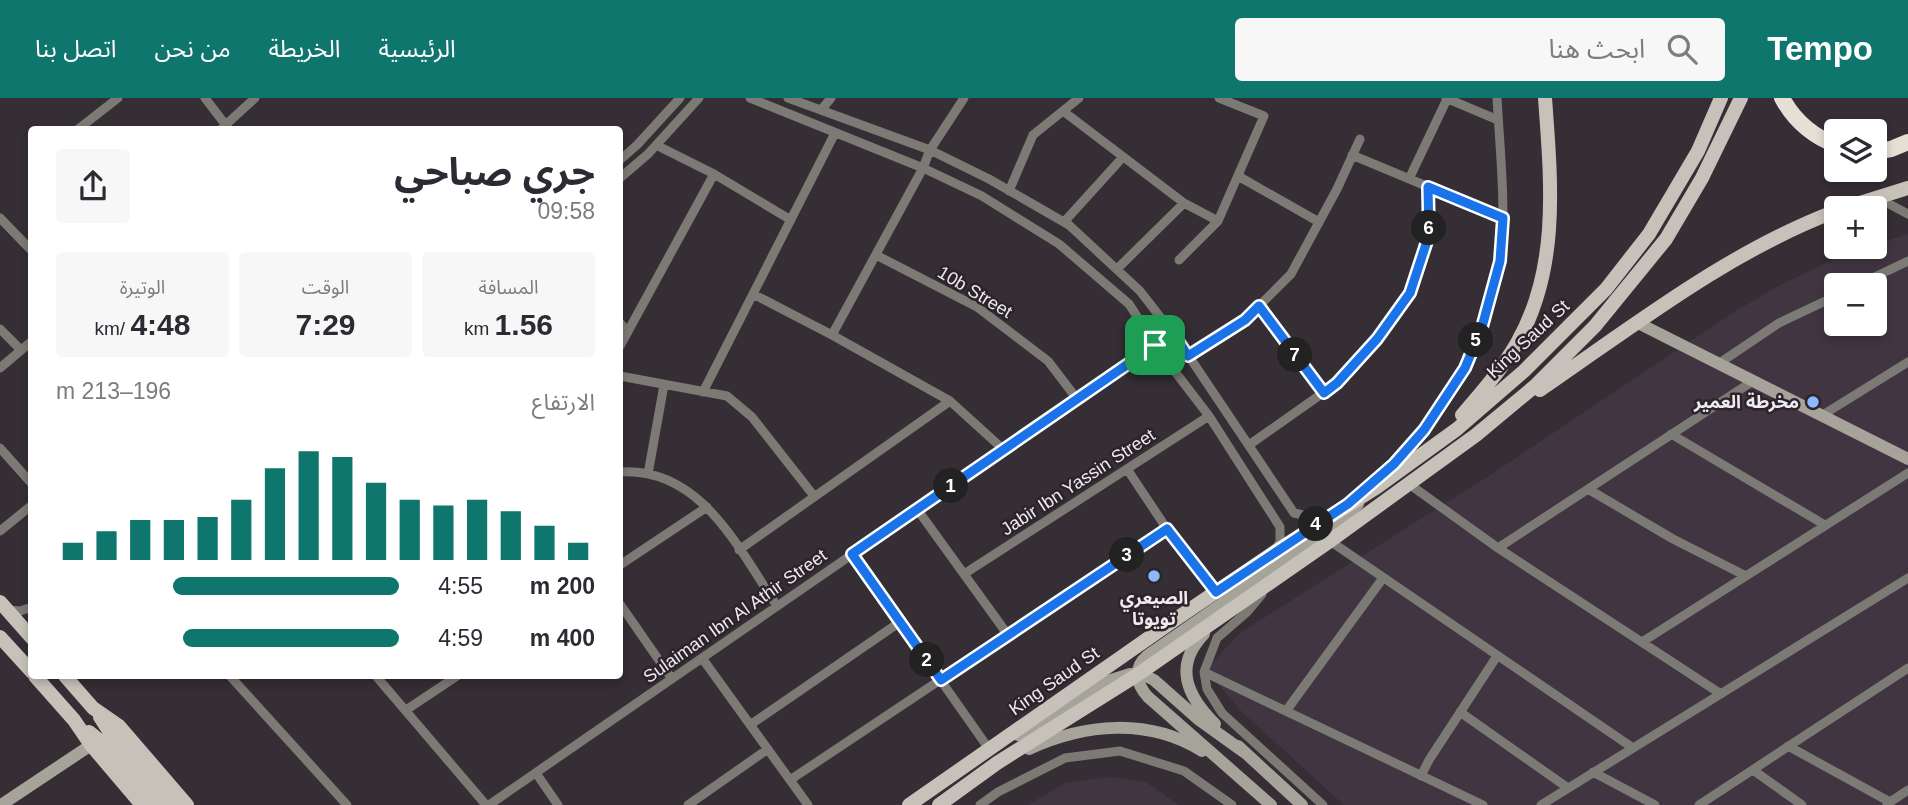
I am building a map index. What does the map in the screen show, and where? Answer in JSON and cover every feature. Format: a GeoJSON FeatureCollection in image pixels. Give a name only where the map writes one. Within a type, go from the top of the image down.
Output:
{"type":"FeatureCollection","features":[{"type":"Feature","properties":{"kind":"highway"},"geometry":{"type":"LineString","coordinates":[[1782,98],[1803,126],[1824,140]]}},
{"type":"Feature","properties":{"kind":"highway"},"geometry":{"type":"LineString","coordinates":[[1887,150],[1908,142]]}},
{"type":"Feature","properties":{"kind":"main road"},"geometry":{"type":"LineString","coordinates":[[1406,465],[1449,428],[1480,394],[1517,344],[1532,310],[1543,276],[1549,233],[1551,196],[1545,98]]}},
{"type":"Feature","properties":{"kind":"main road","name":"King Saud St"},"geometry":{"type":"LineString","coordinates":[[909,805],[1276,551],[1377,487],[1457,429],[1524,372],[1606,289],[1649,234],[1698,150],[1721,98]]}},
{"type":"Feature","properties":{"kind":"main road","name":"King Saud St"},"geometry":{"type":"LineString","coordinates":[[939,805],[997,763],[1137,675],[1330,541],[1476,435],[1567,356],[1666,239],[1702,178],[1741,98]]}},
{"type":"Feature","properties":{"kind":"main road"},"geometry":{"type":"LineString","coordinates":[[1880,196],[1908,188]]}},
{"type":"Feature","properties":{"kind":"main road"},"geometry":{"type":"LineString","coordinates":[[1476,435],[1638,323],[1747,252],[1824,216]]}},
{"type":"Feature","properties":{"kind":"main road"},"geometry":{"type":"LineString","coordinates":[[1638,323],[1908,459]]}},
{"type":"Feature","properties":{"kind":"main road"},"geometry":{"type":"LineString","coordinates":[[1271,805],[1148,697],[1139,685],[1137,675],[1141,661],[1335,525],[1377,487]]}},
{"type":"Feature","properties":{"kind":"main road"},"geometry":{"type":"LineString","coordinates":[[4,606],[28,633]]}},
{"type":"Feature","properties":{"kind":"main road"},"geometry":{"type":"LineString","coordinates":[[1215,621],[1194,643],[1189,653],[1187,683],[1205,714],[1302,805]]}},
{"type":"Feature","properties":{"kind":"main road"},"geometry":{"type":"LineString","coordinates":[[0,637],[28,668]]}},
{"type":"Feature","properties":{"kind":"main road"},"geometry":{"type":"LineString","coordinates":[[989,749],[1040,724],[1108,681],[1121,676],[1137,675],[1154,680],[1198,719],[1244,752]]}},
{"type":"Feature","properties":{"kind":"main road"},"geometry":{"type":"LineString","coordinates":[[37,679],[74,720],[137,803]]}},
{"type":"Feature","properties":{"kind":"main road"},"geometry":{"type":"LineString","coordinates":[[68,679],[172,805]]}},
{"type":"Feature","properties":{"kind":"main road"},"geometry":{"type":"LineString","coordinates":[[93,708],[119,726],[187,805]]}},
{"type":"Feature","properties":{"kind":"main road"},"geometry":{"type":"LineString","coordinates":[[74,720],[100,741],[157,805]]}},
{"type":"Feature","properties":{"kind":"main road"},"geometry":{"type":"LineString","coordinates":[[997,763],[1067,734],[1117,727],[1176,738],[1229,768]]}},
{"type":"Feature","properties":{"kind":"main road"},"geometry":{"type":"LineString","coordinates":[[1,804],[91,745]]}},
{"type":"Feature","properties":{"kind":"street"},"geometry":{"type":"LineString","coordinates":[[85,126],[118,98]]}},
{"type":"Feature","properties":{"kind":"street"},"geometry":{"type":"LineString","coordinates":[[205,98],[224,126]]}},
{"type":"Feature","properties":{"kind":"street"},"geometry":{"type":"LineString","coordinates":[[227,126],[256,98]]}},
{"type":"Feature","properties":{"kind":"street"},"geometry":{"type":"LineString","coordinates":[[623,157],[680,98]]}},
{"type":"Feature","properties":{"kind":"street"},"geometry":{"type":"LineString","coordinates":[[623,175],[656,145],[699,98]]}},
{"type":"Feature","properties":{"kind":"street"},"geometry":{"type":"LineString","coordinates":[[750,98],[923,168],[982,196],[1059,244],[1129,304],[1155,345],[1209,416],[1273,515],[1281,534],[1276,551]]}},
{"type":"Feature","properties":{"kind":"street"},"geometry":{"type":"LineString","coordinates":[[788,98],[930,150],[1064,222],[1140,291],[1173,333],[1289,506],[1299,515],[1332,514]]}},
{"type":"Feature","properties":{"kind":"street"},"geometry":{"type":"LineString","coordinates":[[821,110],[831,98]]}},
{"type":"Feature","properties":{"kind":"street"},"geometry":{"type":"LineString","coordinates":[[832,335],[923,168],[930,150],[964,98]]}},
{"type":"Feature","properties":{"kind":"street"},"geometry":{"type":"LineString","coordinates":[[1009,191],[1033,135],[1079,98]]}},
{"type":"Feature","properties":{"kind":"street"},"geometry":{"type":"LineString","coordinates":[[1179,260],[1218,221],[1264,116],[1219,98]]}},
{"type":"Feature","properties":{"kind":"street"},"geometry":{"type":"LineString","coordinates":[[1409,179],[1446,98],[1499,120]]}},
{"type":"Feature","properties":{"kind":"street"},"geometry":{"type":"LineString","coordinates":[[1348,504],[1394,464],[1424,430],[1465,368],[1492,298],[1500,261],[1503,218],[1497,98]]}},
{"type":"Feature","properties":{"kind":"street"},"geometry":{"type":"LineString","coordinates":[[1063,111],[1184,203],[1218,221]]}},
{"type":"Feature","properties":{"kind":"street"},"geometry":{"type":"LineString","coordinates":[[703,392],[835,133]]}},
{"type":"Feature","properties":{"kind":"street"},"geometry":{"type":"LineString","coordinates":[[1188,356],[1245,320],[1292,274],[1360,139]]}},
{"type":"Feature","properties":{"kind":"street"},"geometry":{"type":"LineString","coordinates":[[656,145],[714,174],[791,220]]}},
{"type":"Feature","properties":{"kind":"street"},"geometry":{"type":"LineString","coordinates":[[1352,155],[1503,218]]}},
{"type":"Feature","properties":{"kind":"street"},"geometry":{"type":"LineString","coordinates":[[1064,222],[1123,157]]}},
{"type":"Feature","properties":{"kind":"street"},"geometry":{"type":"LineString","coordinates":[[623,341],[714,174]]}},
{"type":"Feature","properties":{"kind":"street"},"geometry":{"type":"LineString","coordinates":[[1238,176],[1319,222]]}},
{"type":"Feature","properties":{"kind":"street"},"geometry":{"type":"LineString","coordinates":[[1249,445],[1337,383],[1377,339],[1410,293],[1429,235],[1428,187]]}},
{"type":"Feature","properties":{"kind":"street"},"geometry":{"type":"LineString","coordinates":[[1117,269],[1184,203]]}},
{"type":"Feature","properties":{"kind":"street"},"geometry":{"type":"LineString","coordinates":[[1887,203],[1908,214]]}},
{"type":"Feature","properties":{"kind":"street"},"geometry":{"type":"LineString","coordinates":[[0,218],[28,247]]}},
{"type":"Feature","properties":{"kind":"street","name":"10b Street"},"geometry":{"type":"LineString","coordinates":[[876,255],[988,315],[1048,361],[1077,399]]}},
{"type":"Feature","properties":{"kind":"street"},"geometry":{"type":"LineString","coordinates":[[1883,273],[1908,261]]}},
{"type":"Feature","properties":{"kind":"street"},"geometry":{"type":"LineString","coordinates":[[753,294],[950,401],[1004,450]]}},
{"type":"Feature","properties":{"kind":"street"},"geometry":{"type":"LineString","coordinates":[[1718,364],[1779,323],[1824,302]]}},
{"type":"Feature","properties":{"kind":"street"},"geometry":{"type":"LineString","coordinates":[[1259,306],[1324,393]]}},
{"type":"Feature","properties":{"kind":"street"},"geometry":{"type":"LineString","coordinates":[[623,326],[628,332]]}},
{"type":"Feature","properties":{"kind":"street"},"geometry":{"type":"LineString","coordinates":[[0,329],[21,350]]}},
{"type":"Feature","properties":{"kind":"street","name":"Sulaiman Ibn Al Athir Street"},"geometry":{"type":"LineString","coordinates":[[488,805],[1173,333]]}},
{"type":"Feature","properties":{"kind":"street"},"geometry":{"type":"LineString","coordinates":[[0,368],[28,344]]}},
{"type":"Feature","properties":{"kind":"street"},"geometry":{"type":"LineString","coordinates":[[1821,416],[1908,362]]}},
{"type":"Feature","properties":{"kind":"street"},"geometry":{"type":"LineString","coordinates":[[623,377],[727,396],[752,417],[814,496]]}},
{"type":"Feature","properties":{"kind":"street"},"geometry":{"type":"LineString","coordinates":[[1498,548],[1752,381]]}},
{"type":"Feature","properties":{"kind":"street"},"geometry":{"type":"LineString","coordinates":[[648,474],[663,384]]}},
{"type":"Feature","properties":{"kind":"street"},"geometry":{"type":"LineString","coordinates":[[739,550],[950,401]]}},
{"type":"Feature","properties":{"kind":"street","name":"Jabir Ibn Yassin Street"},"geometry":{"type":"LineString","coordinates":[[964,574],[1209,416]]}},
{"type":"Feature","properties":{"kind":"street"},"geometry":{"type":"LineString","coordinates":[[1671,435],[1825,525]]}},
{"type":"Feature","properties":{"kind":"street"},"geometry":{"type":"LineString","coordinates":[[0,448],[28,480]]}},
{"type":"Feature","properties":{"kind":"street"},"geometry":{"type":"LineString","coordinates":[[1127,470],[1167,529],[1216,592]]}},
{"type":"Feature","properties":{"kind":"street"},"geometry":{"type":"LineString","coordinates":[[623,472],[648,474],[668,480],[688,490],[708,507],[777,606]]}},
{"type":"Feature","properties":{"kind":"street"},"geometry":{"type":"LineString","coordinates":[[1642,642],[1908,473]]}},
{"type":"Feature","properties":{"kind":"street"},"geometry":{"type":"LineString","coordinates":[[1409,484],[1498,548],[1721,694]]}},
{"type":"Feature","properties":{"kind":"street"},"geometry":{"type":"LineString","coordinates":[[1588,489],[1673,539],[1746,576]]}},
{"type":"Feature","properties":{"kind":"street"},"geometry":{"type":"LineString","coordinates":[[1273,515],[1284,516],[1289,506]]}},
{"type":"Feature","properties":{"kind":"street"},"geometry":{"type":"LineString","coordinates":[[623,563],[708,507]]}},
{"type":"Feature","properties":{"kind":"street"},"geometry":{"type":"LineString","coordinates":[[0,531],[28,508]]}},
{"type":"Feature","properties":{"kind":"street"},"geometry":{"type":"LineString","coordinates":[[917,509],[1008,635]]}},
{"type":"Feature","properties":{"kind":"street"},"geometry":{"type":"LineString","coordinates":[[790,780],[1167,529]]}},
{"type":"Feature","properties":{"kind":"street"},"geometry":{"type":"LineString","coordinates":[[1330,541],[1633,748]]}},
{"type":"Feature","properties":{"kind":"street"},"geometry":{"type":"LineString","coordinates":[[852,554],[989,749]]}},
{"type":"Feature","properties":{"kind":"street"},"geometry":{"type":"LineString","coordinates":[[1286,712],[1383,578]]}},
{"type":"Feature","properties":{"kind":"street"},"geometry":{"type":"LineString","coordinates":[[1541,805],[1908,578]]}},
{"type":"Feature","properties":{"kind":"street"},"geometry":{"type":"LineString","coordinates":[[1273,580],[1247,612],[1217,638],[1204,672],[1207,689],[1222,713],[1323,805]]}},
{"type":"Feature","properties":{"kind":"street"},"geometry":{"type":"LineString","coordinates":[[4,606],[20,611],[28,608]]}},
{"type":"Feature","properties":{"kind":"street"},"geometry":{"type":"LineString","coordinates":[[623,608],[672,679]]}},
{"type":"Feature","properties":{"kind":"street"},"geometry":{"type":"LineString","coordinates":[[750,725],[900,622]]}},
{"type":"Feature","properties":{"kind":"street"},"geometry":{"type":"LineString","coordinates":[[1421,776],[1497,656]]}},
{"type":"Feature","properties":{"kind":"street"},"geometry":{"type":"LineString","coordinates":[[702,658],[808,805]]}},
{"type":"Feature","properties":{"kind":"street"},"geometry":{"type":"LineString","coordinates":[[1699,805],[1906,671]]}},
{"type":"Feature","properties":{"kind":"street"},"geometry":{"type":"LineString","coordinates":[[1204,672],[1483,805]]}},
{"type":"Feature","properties":{"kind":"street"},"geometry":{"type":"LineString","coordinates":[[233,679],[347,805]]}},
{"type":"Feature","properties":{"kind":"street"},"geometry":{"type":"LineString","coordinates":[[379,679],[488,805]]}},
{"type":"Feature","properties":{"kind":"street"},"geometry":{"type":"LineString","coordinates":[[405,710],[452,679]]}},
{"type":"Feature","properties":{"kind":"street"},"geometry":{"type":"LineString","coordinates":[[1460,712],[1568,788]]}},
{"type":"Feature","properties":{"kind":"street"},"geometry":{"type":"LineString","coordinates":[[1788,746],[1888,803],[1908,790]]}},
{"type":"Feature","properties":{"kind":"street"},"geometry":{"type":"LineString","coordinates":[[688,805],[768,749]]}},
{"type":"Feature","properties":{"kind":"street"},"geometry":{"type":"LineString","coordinates":[[980,805],[998,792],[1065,758],[1120,751],[1184,771],[1232,805]]}},
{"type":"Feature","properties":{"kind":"street"},"geometry":{"type":"LineString","coordinates":[[1753,769],[1802,805]]}},
{"type":"Feature","properties":{"kind":"street"},"geometry":{"type":"LineString","coordinates":[[536,772],[558,805]]}},
{"type":"Feature","properties":{"kind":"street"},"geometry":{"type":"LineString","coordinates":[[1593,772],[1655,805]]}},
{"type":"Feature","properties":{"kind":"shaded area"},"geometry":{"type":"Polygon","coordinates":[[[1908,234],[1908,805],[1344,805],[1243,713],[1214,680],[1212,663],[1240,633],[1495,472],[1734,312],[1784,283],[1835,259],[1887,259],[1887,241],[1908,234]]]}},
{"type":"Feature","properties":{"kind":"shaded area"},"geometry":{"type":"Polygon","coordinates":[[[1108,777],[1146,782],[1179,805],[1028,805],[1065,783],[1108,777]]]}},
{"type":"Feature","properties":{"kind":"place","name":"مخرطة العمير"},"geometry":{"type":"Point","coordinates":[1813,402]}},
{"type":"Feature","properties":{"kind":"place","name":"الصيعري تويوتا"},"geometry":{"type":"Point","coordinates":[1154,576]}},
{"type":"Feature","properties":{"kind":"route"},"geometry":{"type":"LineString","coordinates":[[1428,187],[1503,218],[1500,261],[1492,298],[1465,368],[1424,430],[1373,484],[1348,504],[1216,592],[1167,529],[941,680],[852,554],[1155,345],[1173,333],[1188,356],[1245,320],[1259,306],[1324,393],[1337,383],[1377,339],[1410,293],[1429,235],[1428,187]]}}]}
